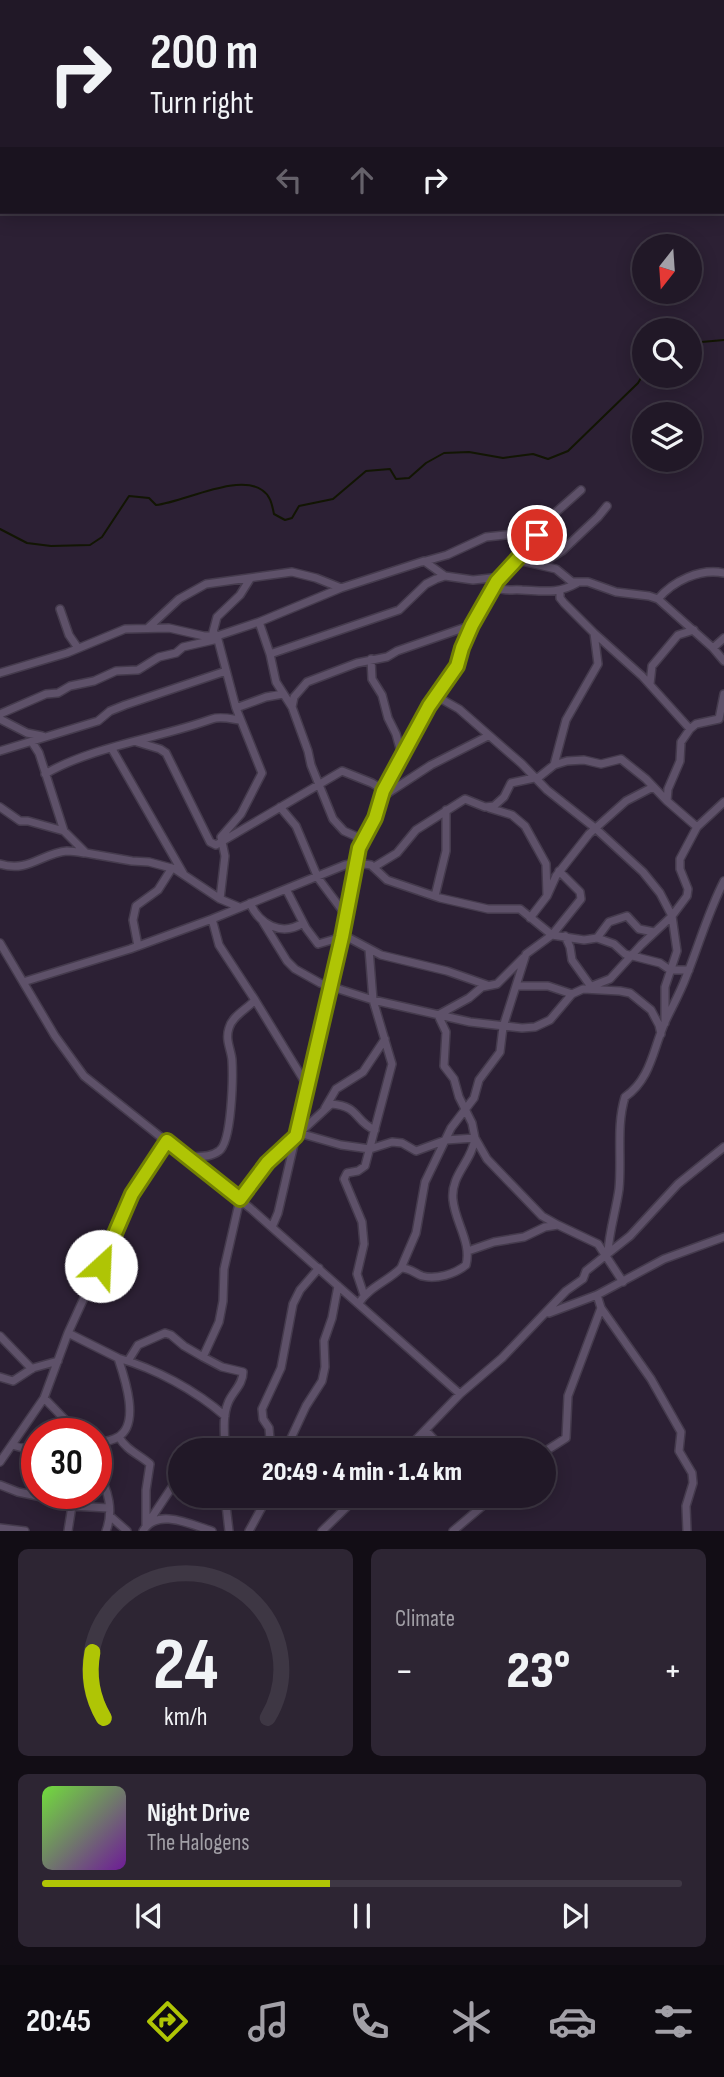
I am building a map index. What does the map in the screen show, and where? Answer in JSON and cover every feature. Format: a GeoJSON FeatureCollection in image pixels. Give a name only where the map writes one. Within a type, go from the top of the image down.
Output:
{"type":"FeatureCollection","features":[{"type":"Feature","properties":{"kind":"street"},"geometry":{"type":"LineString","coordinates":[[0,717],[47,694],[58,693],[70,685],[94,681],[116,671],[138,670],[159,657],[176,653],[183,647],[259,622],[341,588],[447,555],[486,537],[523,533],[546,521],[581,490]]}},
{"type":"Feature","properties":{"kind":"street"},"geometry":{"type":"LineString","coordinates":[[536,564],[562,551],[607,506]]}},
{"type":"Feature","properties":{"kind":"street"},"geometry":{"type":"LineString","coordinates":[[272,1227],[298,1134],[362,839],[375,818],[383,791],[436,696],[457,666],[472,625],[502,577],[533,542],[546,521]]}},
{"type":"Feature","properties":{"kind":"street"},"geometry":{"type":"LineString","coordinates":[[517,560],[556,569],[572,582],[594,583],[616,592],[657,599],[724,661]]}},
{"type":"Feature","properties":{"kind":"street"},"geometry":{"type":"LineString","coordinates":[[422,562],[432,565],[446,576],[473,580],[502,577]]}},
{"type":"Feature","properties":{"kind":"street"},"geometry":{"type":"LineString","coordinates":[[657,599],[695,574],[709,570],[724,573]]}},
{"type":"Feature","properties":{"kind":"street"},"geometry":{"type":"LineString","coordinates":[[148,628],[179,599],[206,584],[292,572],[341,588]]}},
{"type":"Feature","properties":{"kind":"street"},"geometry":{"type":"LineString","coordinates":[[270,654],[398,610],[426,584],[446,576]]}},
{"type":"Feature","properties":{"kind":"street"},"geometry":{"type":"LineString","coordinates":[[220,899],[225,856],[221,837],[240,814],[261,768],[240,720],[214,632],[216,617],[240,595],[250,579]]}},
{"type":"Feature","properties":{"kind":"street"},"geometry":{"type":"LineString","coordinates":[[495,587],[508,591],[560,592],[581,582]]}},
{"type":"Feature","properties":{"kind":"street"},"geometry":{"type":"LineString","coordinates":[[560,592],[564,603],[650,684],[690,729]]}},
{"type":"Feature","properties":{"kind":"street"},"geometry":{"type":"LineString","coordinates":[[60,609],[69,635],[78,648]]}},
{"type":"Feature","properties":{"kind":"street"},"geometry":{"type":"LineString","coordinates":[[259,622],[276,682],[292,707],[319,785],[337,825],[362,839]]}},
{"type":"Feature","properties":{"kind":"street"},"geometry":{"type":"LineString","coordinates":[[292,707],[294,697],[307,681],[371,659],[387,657],[407,647],[472,625]]}},
{"type":"Feature","properties":{"kind":"street"},"geometry":{"type":"LineString","coordinates":[[0,673],[78,648],[125,629],[169,628],[217,637]]}},
{"type":"Feature","properties":{"kind":"street"},"geometry":{"type":"LineString","coordinates":[[650,684],[652,666],[678,635],[694,631]]}},
{"type":"Feature","properties":{"kind":"street"},"geometry":{"type":"LineString","coordinates":[[489,808],[503,797],[511,783],[536,778],[554,765],[566,720],[598,664],[594,633]]}},
{"type":"Feature","properties":{"kind":"street"},"geometry":{"type":"LineString","coordinates":[[713,648],[724,638]]}},
{"type":"Feature","properties":{"kind":"street"},"geometry":{"type":"LineString","coordinates":[[371,659],[372,679],[380,691],[402,757]]}},
{"type":"Feature","properties":{"kind":"street"},"geometry":{"type":"LineString","coordinates":[[0,751],[98,722],[110,711],[125,705],[226,671]]}},
{"type":"Feature","properties":{"kind":"street"},"geometry":{"type":"LineString","coordinates":[[236,708],[283,694]]}},
{"type":"Feature","properties":{"kind":"street"},"geometry":{"type":"LineString","coordinates":[[667,801],[668,789],[680,761],[681,743],[696,724],[719,719],[724,694]]}},
{"type":"Feature","properties":{"kind":"street"},"geometry":{"type":"LineString","coordinates":[[436,696],[459,709],[547,790],[595,828],[653,883],[672,916],[677,951],[664,1000],[665,1023]]}},
{"type":"Feature","properties":{"kind":"street"},"geometry":{"type":"LineString","coordinates":[[0,717],[27,733],[46,737]]}},
{"type":"Feature","properties":{"kind":"street"},"geometry":{"type":"LineString","coordinates":[[45,774],[73,760],[212,719],[240,720]]}},
{"type":"Feature","properties":{"kind":"street"},"geometry":{"type":"LineString","coordinates":[[136,742],[166,753],[210,842],[216,845],[342,771],[389,793],[431,765],[488,736]]}},
{"type":"Feature","properties":{"kind":"street"},"geometry":{"type":"LineString","coordinates":[[32,742],[37,749],[64,831],[86,853]]}},
{"type":"Feature","properties":{"kind":"street"},"geometry":{"type":"LineString","coordinates":[[112,749],[183,873]]}},
{"type":"Feature","properties":{"kind":"street"},"geometry":{"type":"LineString","coordinates":[[554,765],[575,760],[601,764],[621,759],[697,827]]}},
{"type":"Feature","properties":{"kind":"street"},"geometry":{"type":"LineString","coordinates":[[530,918],[547,896],[559,872],[595,828],[633,795],[653,787]]}},
{"type":"Feature","properties":{"kind":"street"},"geometry":{"type":"LineString","coordinates":[[374,867],[397,853],[415,830],[465,799],[512,815],[525,826],[546,864],[547,896]]}},
{"type":"Feature","properties":{"kind":"street"},"geometry":{"type":"LineString","coordinates":[[250,903],[255,915],[263,922],[287,961],[295,969],[320,983],[373,1000],[438,1015],[503,1027],[541,1025],[550,1020],[572,994],[610,979],[672,916],[687,896],[688,890],[680,869],[680,859],[685,846],[697,827],[724,802]]}},
{"type":"Feature","properties":{"kind":"street"},"geometry":{"type":"LineString","coordinates":[[0,807],[21,822],[29,821],[64,831]]}},
{"type":"Feature","properties":{"kind":"street"},"geometry":{"type":"LineString","coordinates":[[280,807],[302,836],[318,878],[342,910],[347,912]]}},
{"type":"Feature","properties":{"kind":"street"},"geometry":{"type":"LineString","coordinates":[[435,896],[446,851],[446,810]]}},
{"type":"Feature","properties":{"kind":"street"},"geometry":{"type":"LineString","coordinates":[[0,864],[13,867],[29,865],[68,851],[149,862],[183,873],[220,899],[240,907]]}},
{"type":"Feature","properties":{"kind":"street"},"geometry":{"type":"LineString","coordinates":[[23,982],[138,946],[318,878],[345,865],[357,863],[374,867],[387,880],[435,896],[488,909],[520,909],[552,935],[584,940],[597,938],[614,944],[631,957],[660,963],[670,970],[688,970]]}},
{"type":"Feature","properties":{"kind":"street"},"geometry":{"type":"LineString","coordinates":[[138,946],[133,920],[136,906],[158,890],[172,868]]}},
{"type":"Feature","properties":{"kind":"street"},"geometry":{"type":"LineString","coordinates":[[286,889],[303,923],[318,944],[342,937],[357,941],[369,949],[487,985],[497,984],[505,979],[526,954],[552,935],[571,914],[582,896],[559,872]]}},
{"type":"Feature","properties":{"kind":"street"},"geometry":{"type":"LineString","coordinates":[[606,1254],[619,1186],[620,1113],[625,1097],[635,1090],[643,1079],[688,970],[710,908],[724,881]]}},
{"type":"Feature","properties":{"kind":"street"},"geometry":{"type":"LineString","coordinates":[[597,938],[609,922],[626,916],[639,929],[654,932]]}},
{"type":"Feature","properties":{"kind":"street"},"geometry":{"type":"LineString","coordinates":[[212,919],[219,944],[308,1087]]}},
{"type":"Feature","properties":{"kind":"street"},"geometry":{"type":"LineString","coordinates":[[263,922],[289,930],[303,923]]}},
{"type":"Feature","properties":{"kind":"street"},"geometry":{"type":"LineString","coordinates":[[565,936],[572,960],[591,987],[621,991],[641,1000],[656,1017],[661,1034]]}},
{"type":"Feature","properties":{"kind":"street"},"geometry":{"type":"LineString","coordinates":[[0,943],[55,1036],[84,1076],[240,1199],[460,1394]]}},
{"type":"Feature","properties":{"kind":"street"},"geometry":{"type":"LineString","coordinates":[[364,1295],[357,1274],[364,1244],[362,1222],[344,1179],[348,1173],[365,1166],[392,1067],[373,1000],[369,949]]}},
{"type":"Feature","properties":{"kind":"street"},"geometry":{"type":"LineString","coordinates":[[359,1303],[364,1295],[401,1268],[416,1233],[425,1182],[451,1128],[474,1098],[480,1080],[500,1052],[503,1027],[526,954]]}},
{"type":"Feature","properties":{"kind":"street"},"geometry":{"type":"LineString","coordinates":[[438,1015],[487,985]]}},
{"type":"Feature","properties":{"kind":"street"},"geometry":{"type":"LineString","coordinates":[[517,986],[548,986],[572,994]]}},
{"type":"Feature","properties":{"kind":"street"},"geometry":{"type":"LineString","coordinates":[[187,1157],[209,1156],[225,1145],[230,1118],[232,1060],[228,1031],[231,1021],[255,1000]]}},
{"type":"Feature","properties":{"kind":"street"},"geometry":{"type":"LineString","coordinates":[[438,1015],[446,1031],[444,1066],[454,1079],[475,1138],[494,1166],[542,1216],[598,1244],[623,1282]]}},
{"type":"Feature","properties":{"kind":"street"},"geometry":{"type":"LineString","coordinates":[[203,1357],[219,1322],[224,1269],[233,1220],[240,1199],[267,1163],[324,1108],[336,1089],[363,1072],[385,1039]]}},
{"type":"Feature","properties":{"kind":"street"},"geometry":{"type":"LineString","coordinates":[[324,1108],[331,1104],[349,1107],[367,1127],[375,1130]]}},
{"type":"Feature","properties":{"kind":"street"},"geometry":{"type":"LineString","coordinates":[[298,1134],[370,1149],[392,1142],[403,1143],[412,1150],[421,1151],[446,1140],[475,1138]]}},
{"type":"Feature","properties":{"kind":"street"},"geometry":{"type":"LineString","coordinates":[[401,1268],[408,1268],[426,1277],[446,1275],[466,1265],[468,1251],[452,1198],[455,1180],[469,1158],[475,1138]]}},
{"type":"Feature","properties":{"kind":"street"},"geometry":{"type":"LineString","coordinates":[[0,1462],[44,1398],[68,1333],[132,1194],[167,1141]]}},
{"type":"Feature","properties":{"kind":"street"},"geometry":{"type":"LineString","coordinates":[[419,1438],[460,1394],[502,1358],[566,1292],[583,1279],[586,1271],[631,1236],[678,1184],[724,1147]]}},
{"type":"Feature","properties":{"kind":"street"},"geometry":{"type":"LineString","coordinates":[[468,1251],[558,1225]]}},
{"type":"Feature","properties":{"kind":"street"},"geometry":{"type":"LineString","coordinates":[[548,1313],[597,1295],[664,1259],[724,1237]]}},
{"type":"Feature","properties":{"kind":"street"},"geometry":{"type":"LineString","coordinates":[[270,1438],[262,1409],[281,1368],[293,1304],[300,1290],[319,1268]]}},
{"type":"Feature","properties":{"kind":"street"},"geometry":{"type":"LineString","coordinates":[[291,1438],[321,1381],[325,1367],[324,1341],[338,1286]]}},
{"type":"Feature","properties":{"kind":"street"},"geometry":{"type":"LineString","coordinates":[[597,1295],[601,1308],[651,1379],[681,1432],[679,1451],[692,1472],[694,1483],[686,1506],[687,1531]]}},
{"type":"Feature","properties":{"kind":"street"},"geometry":{"type":"LineString","coordinates":[[556,1444],[566,1437],[568,1396],[601,1308]]}},
{"type":"Feature","properties":{"kind":"street"},"geometry":{"type":"LineString","coordinates":[[68,1333],[177,1384],[211,1403],[225,1416]]}},
{"type":"Feature","properties":{"kind":"street"},"geometry":{"type":"LineString","coordinates":[[128,1360],[138,1345],[165,1334],[171,1335],[184,1346],[222,1367],[243,1372],[242,1380],[228,1403],[225,1438]]}},
{"type":"Feature","properties":{"kind":"street"},"geometry":{"type":"LineString","coordinates":[[0,1336],[32,1369]]}},
{"type":"Feature","properties":{"kind":"street"},"geometry":{"type":"LineString","coordinates":[[112,1439],[123,1433],[130,1411],[118,1358]]}},
{"type":"Feature","properties":{"kind":"street"},"geometry":{"type":"LineString","coordinates":[[0,1377],[13,1381],[32,1369],[58,1361]]}},
{"type":"Feature","properties":{"kind":"street"},"geometry":{"type":"LineString","coordinates":[[44,1398],[63,1418]]}},
{"type":"Feature","properties":{"kind":"street"},"geometry":{"type":"LineString","coordinates":[[426,1431],[433,1438]]}},
{"type":"Feature","properties":{"kind":"street"},"geometry":{"type":"LineString","coordinates":[[119,1437],[138,1457],[150,1464],[144,1529]]}},
{"type":"Feature","properties":{"kind":"street"},"geometry":{"type":"LineString","coordinates":[[12,1445],[21,1448]]}},
{"type":"Feature","properties":{"kind":"street"},"geometry":{"type":"LineString","coordinates":[[0,1485],[21,1492]]}},
{"type":"Feature","properties":{"kind":"street"},"geometry":{"type":"LineString","coordinates":[[144,1529],[168,1493]]}},
{"type":"Feature","properties":{"kind":"street"},"geometry":{"type":"LineString","coordinates":[[226,1508],[229,1531]]}},
{"type":"Feature","properties":{"kind":"street"},"geometry":{"type":"LineString","coordinates":[[250,1531],[262,1508]]}},
{"type":"Feature","properties":{"kind":"street"},"geometry":{"type":"LineString","coordinates":[[322,1531],[346,1508]]}},
{"type":"Feature","properties":{"kind":"street"},"geometry":{"type":"LineString","coordinates":[[453,1531],[479,1508]]}},
{"type":"Feature","properties":{"kind":"street"},"geometry":{"type":"LineString","coordinates":[[68,1531],[72,1509]]}},
{"type":"Feature","properties":{"kind":"street"},"geometry":{"type":"LineString","coordinates":[[91,1509],[110,1512],[127,1531]]}},
{"type":"Feature","properties":{"kind":"street"},"geometry":{"type":"LineString","coordinates":[[106,1531],[109,1509]]}},
{"type":"Feature","properties":{"kind":"street"},"geometry":{"type":"LineString","coordinates":[[144,1529],[160,1518],[184,1521],[212,1531]]}},
{"type":"Feature","properties":{"kind":"street"},"geometry":{"type":"LineString","coordinates":[[463,1521],[467,1531]]}},
{"type":"Feature","properties":{"kind":"street"},"geometry":{"type":"LineString","coordinates":[[0,1528],[25,1531]]}},
{"type":"Feature","properties":{"kind":"waterway"},"geometry":{"type":"LineString","coordinates":[[702,342],[724,340]]}},
{"type":"Feature","properties":{"kind":"waterway"},"geometry":{"type":"LineString","coordinates":[[0,529],[27,543],[51,546],[90,545],[102,537],[129,496],[149,498],[156,505],[225,486],[239,485],[252,486],[265,492],[271,501],[274,514],[285,520],[292,518],[299,506],[333,499],[366,471],[390,469],[396,479],[409,478],[426,463],[444,453],[469,452],[503,458],[533,454],[548,459],[568,451],[633,388]]}},
{"type":"Feature","properties":{"kind":"route"},"geometry":{"type":"LineString","coordinates":[[101,1266],[132,1194],[167,1141],[240,1199],[267,1163],[296,1136],[362,839],[375,818],[383,791],[423,715],[457,666],[462,648],[497,581],[537,535]]}}]}
